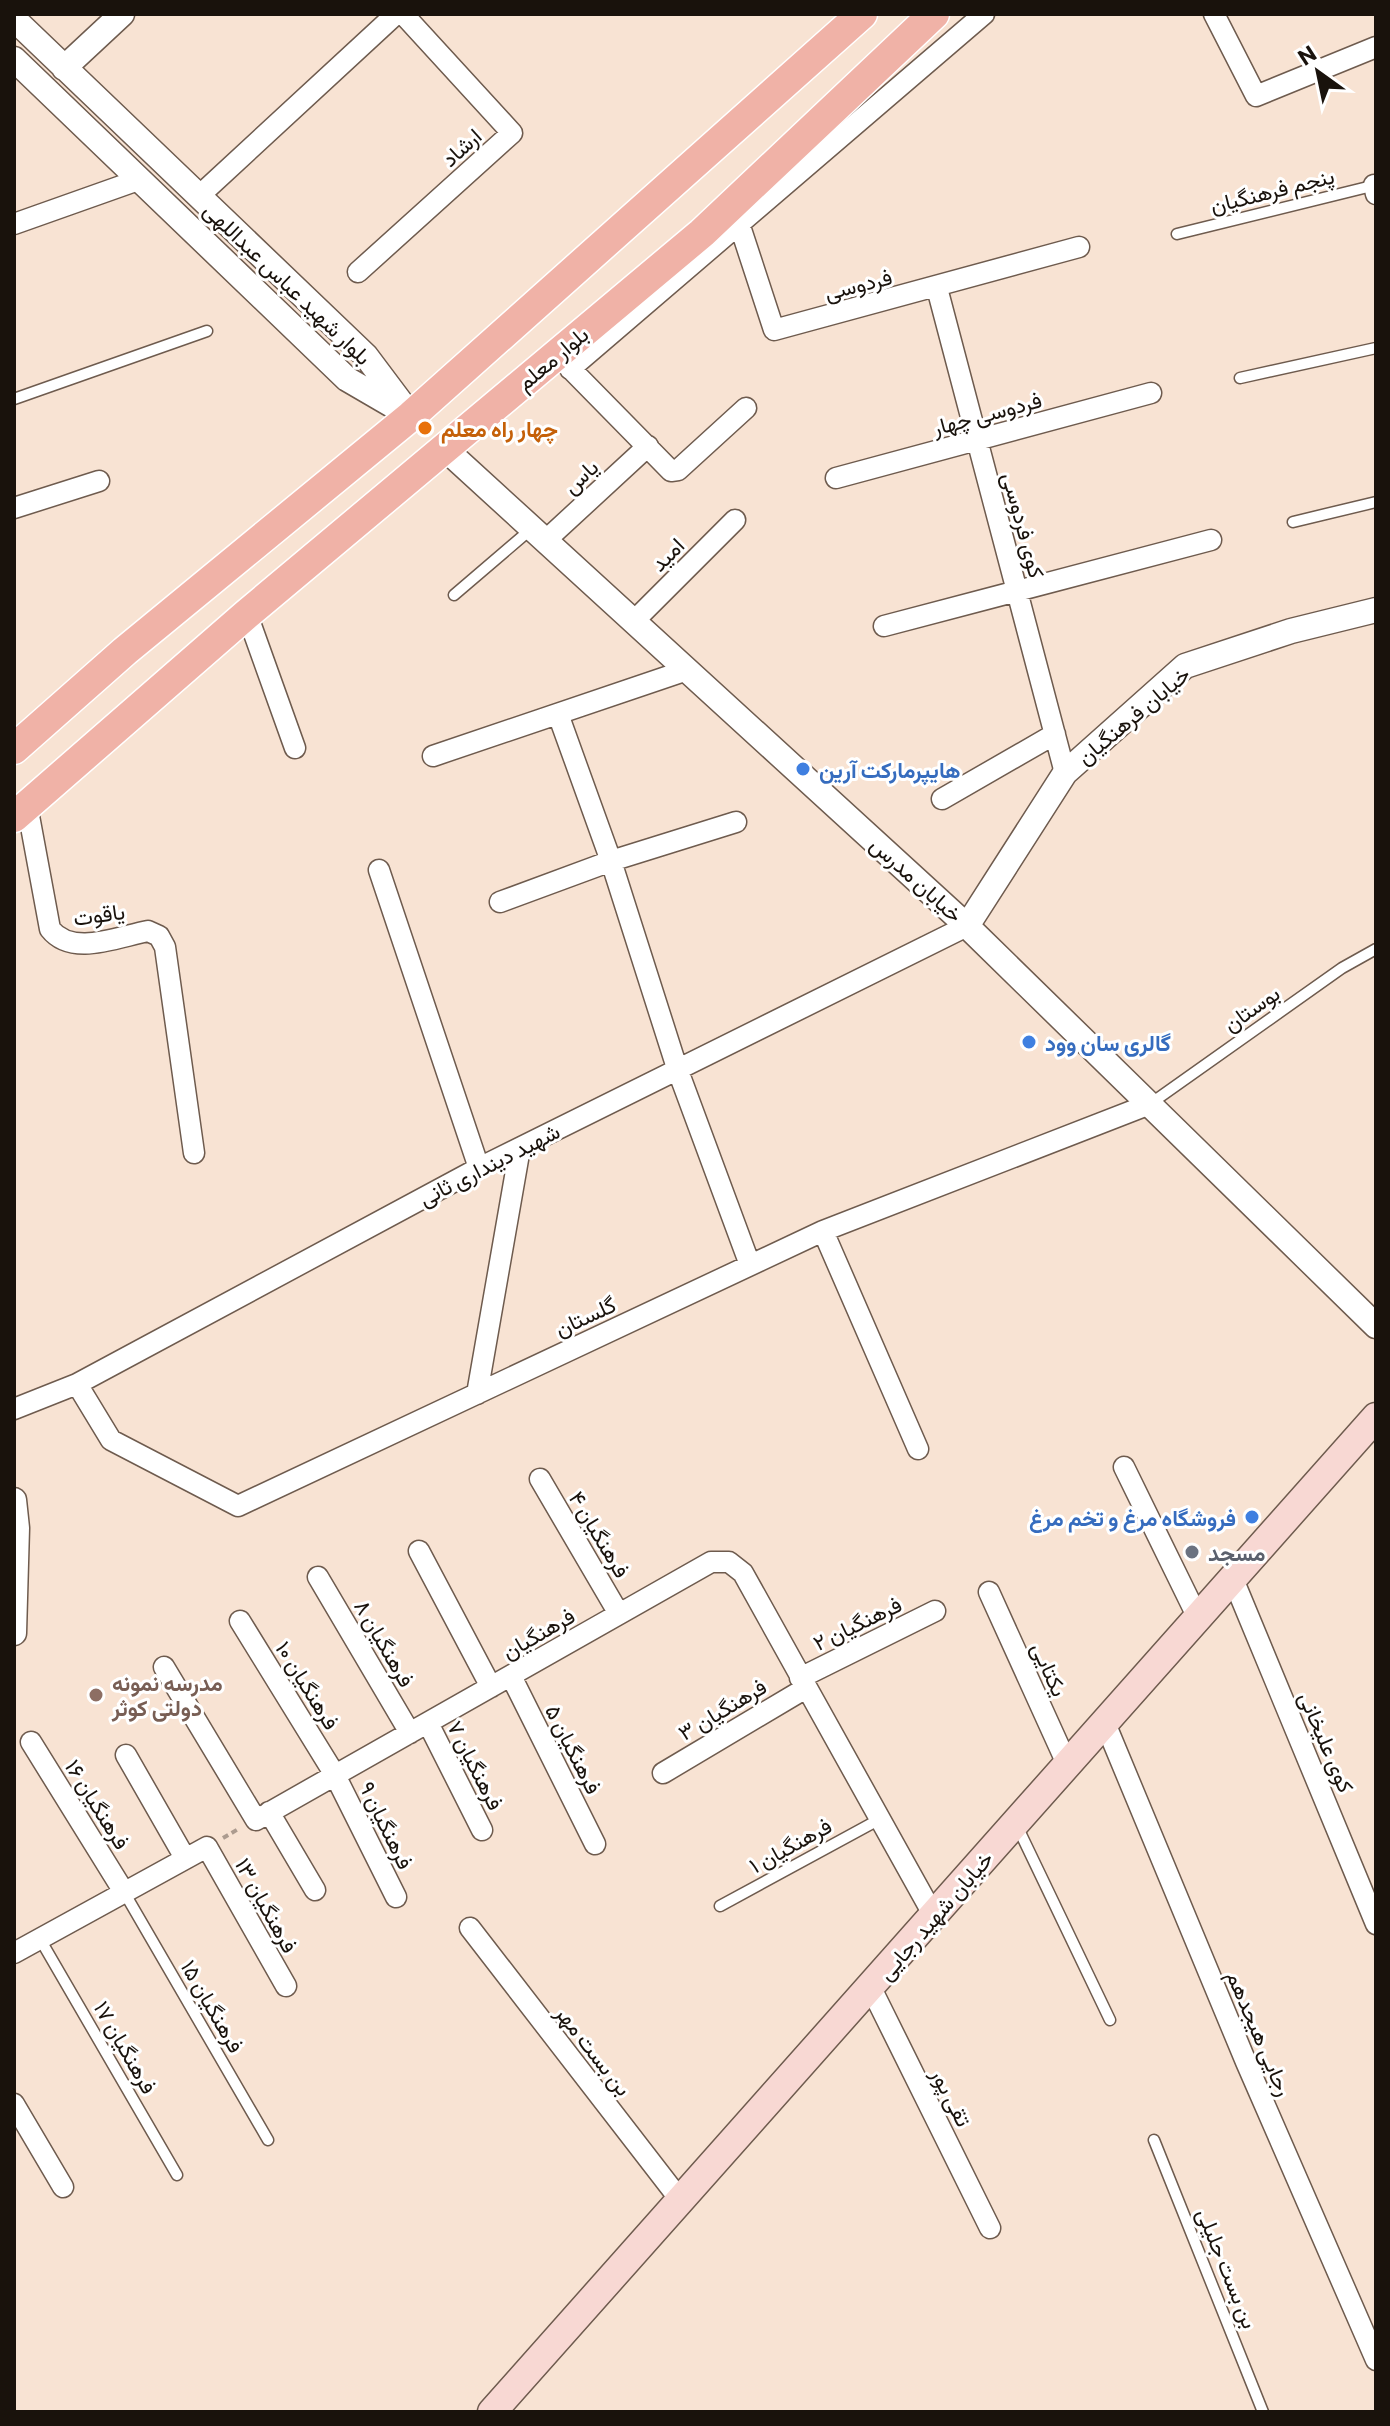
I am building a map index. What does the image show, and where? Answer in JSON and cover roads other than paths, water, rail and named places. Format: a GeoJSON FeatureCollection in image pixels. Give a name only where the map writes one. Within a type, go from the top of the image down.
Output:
{"type":"FeatureCollection","features":[{"type":"Feature","properties":{"kind":"main road"},"geometry":{"type":"LineString","coordinates":[[14,749],[125,651],[411,416],[862,14]]}},
{"type":"Feature","properties":{"kind":"main road","name":"بلوار معلم"},"geometry":{"type":"LineString","coordinates":[[21,811],[443,447],[563,362],[737,216],[934,14]]}},
{"type":"Feature","properties":{"kind":"main road"},"geometry":{"type":"LineString","coordinates":[[411,416],[443,447]]}},
{"type":"Feature","properties":{"kind":"main road","name":"خیابان شهید رجایی"},"geometry":{"type":"LineString","coordinates":[[492,2412],[1376,1417]]}},
{"type":"Feature","properties":{"kind":"street"},"geometry":{"type":"LineString","coordinates":[[64,68],[122,14]]}},
{"type":"Feature","properties":{"kind":"street"},"geometry":{"type":"LineString","coordinates":[[199,196],[396,14]]}},
{"type":"Feature","properties":{"kind":"street","name":"ارشاد"},"geometry":{"type":"LineString","coordinates":[[358,272],[512,133],[403,14]]}},
{"type":"Feature","properties":{"kind":"street"},"geometry":{"type":"LineString","coordinates":[[737,216],[984,14]]}},
{"type":"Feature","properties":{"kind":"street"},"geometry":{"type":"LineString","coordinates":[[1214,14],[1256,96],[1376,47]]}},
{"type":"Feature","properties":{"kind":"street","name":"بلوار شهید عباس عبداللهی"},"geometry":{"type":"LineString","coordinates":[[14,19],[366,356],[411,416]]}},
{"type":"Feature","properties":{"kind":"street","name":"بلوار شهید عباس عبداللهی"},"geometry":{"type":"LineString","coordinates":[[17,66],[141,179],[347,379],[411,416]]}},
{"type":"Feature","properties":{"kind":"street"},"geometry":{"type":"LineString","coordinates":[[14,224],[141,179]]}},
{"type":"Feature","properties":{"kind":"street","name":"فردوسی"},"geometry":{"type":"LineString","coordinates":[[737,216],[774,330],[1079,247]]}},
{"type":"Feature","properties":{"kind":"street","name":"کوی فردوسی"},"geometry":{"type":"LineString","coordinates":[[937,288],[1065,773]]}},
{"type":"Feature","properties":{"kind":"street"},"geometry":{"type":"LineString","coordinates":[[563,362],[671,471],[678,470],[746,408]]}},
{"type":"Feature","properties":{"kind":"street","name":"فردوسی چهار"},"geometry":{"type":"LineString","coordinates":[[836,478],[1151,393]]}},
{"type":"Feature","properties":{"kind":"street","name":"یاس"},"geometry":{"type":"LineString","coordinates":[[539,534],[648,446]]}},
{"type":"Feature","properties":{"kind":"street","name":"خیابان مدرس"},"geometry":{"type":"LineString","coordinates":[[443,447],[967,926],[1376,1326]]}},
{"type":"Feature","properties":{"kind":"street"},"geometry":{"type":"LineString","coordinates":[[14,508],[99,481]]}},
{"type":"Feature","properties":{"kind":"street","name":"امید"},"geometry":{"type":"LineString","coordinates":[[634,621],[735,520]]}},
{"type":"Feature","properties":{"kind":"street"},"geometry":{"type":"LineString","coordinates":[[884,626],[1211,540]]}},
{"type":"Feature","properties":{"kind":"street","name":"خیابان فرهنگیان"},"geometry":{"type":"LineString","coordinates":[[967,926],[1065,773],[1185,666],[1291,631],[1376,610]]}},
{"type":"Feature","properties":{"kind":"street"},"geometry":{"type":"LineString","coordinates":[[247,614],[295,748]]}},
{"type":"Feature","properties":{"kind":"street"},"geometry":{"type":"LineString","coordinates":[[433,756],[687,670]]}},
{"type":"Feature","properties":{"kind":"street"},"geometry":{"type":"LineString","coordinates":[[558,714],[611,861],[677,1068],[750,1265]]}},
{"type":"Feature","properties":{"kind":"street"},"geometry":{"type":"LineString","coordinates":[[942,799],[1055,734]]}},
{"type":"Feature","properties":{"kind":"street","name":"یاقوت"},"geometry":{"type":"LineString","coordinates":[[21,811],[50,929],[59,939],[72,946],[148,931],[159,936],[165,947],[194,1153]]}},
{"type":"Feature","properties":{"kind":"street"},"geometry":{"type":"LineString","coordinates":[[500,902],[611,861],[736,822]]}},
{"type":"Feature","properties":{"kind":"street"},"geometry":{"type":"LineString","coordinates":[[379,870],[479,1168]]}},
{"type":"Feature","properties":{"kind":"street","name":"شهید دینداری ثانی"},"geometry":{"type":"LineString","coordinates":[[14,1409],[77,1384],[479,1168],[967,926]]}},
{"type":"Feature","properties":{"kind":"street","name":"گلستان"},"geometry":{"type":"LineString","coordinates":[[77,1384],[111,1440],[238,1506],[823,1231],[1150,1104]]}},
{"type":"Feature","properties":{"kind":"street"},"geometry":{"type":"LineString","coordinates":[[477,1394],[520,1148]]}},
{"type":"Feature","properties":{"kind":"street"},"geometry":{"type":"LineString","coordinates":[[823,1231],[918,1449]]}},
{"type":"Feature","properties":{"kind":"street"},"geometry":{"type":"LineString","coordinates":[[1124,1467],[1198,1618]]}},
{"type":"Feature","properties":{"kind":"street","name":"فرهنگیان ۴"},"geometry":{"type":"LineString","coordinates":[[540,1479],[619,1614]]}},
{"type":"Feature","properties":{"kind":"street"},"geometry":{"type":"LineString","coordinates":[[14,1500],[17,1528],[14,1633]]}},
{"type":"Feature","properties":{"kind":"street"},"geometry":{"type":"LineString","coordinates":[[419,1551],[491,1687]]}},
{"type":"Feature","properties":{"kind":"street","name":"فرهنگیان"},"geometry":{"type":"LineString","coordinates":[[263,1816],[711,1562],[729,1562],[743,1573],[934,1916]]}},
{"type":"Feature","properties":{"kind":"street","name":"فرهنگیان ۸"},"geometry":{"type":"LineString","coordinates":[[318,1577],[419,1728]]}},
{"type":"Feature","properties":{"kind":"street","name":"کوی علیخانی"},"geometry":{"type":"LineString","coordinates":[[1233,1579],[1376,1924]]}},
{"type":"Feature","properties":{"kind":"street","name":"یکتایی"},"geometry":{"type":"LineString","coordinates":[[989,1592],[1068,1766]]}},
{"type":"Feature","properties":{"kind":"street","name":"فرهنگیان ۲"},"geometry":{"type":"LineString","coordinates":[[803,1683],[935,1611]]}},
{"type":"Feature","properties":{"kind":"street","name":"فرهنگیان ۱۰"},"geometry":{"type":"LineString","coordinates":[[240,1621],[335,1775]]}},
{"type":"Feature","properties":{"kind":"street"},"geometry":{"type":"LineString","coordinates":[[164,1667],[315,1890]]}},
{"type":"Feature","properties":{"kind":"street","name":"فرهنگیان ۵"},"geometry":{"type":"LineString","coordinates":[[511,1676],[595,1844]]}},
{"type":"Feature","properties":{"kind":"street","name":"فرهنگیان ۳"},"geometry":{"type":"LineString","coordinates":[[663,1773],[803,1683]]}},
{"type":"Feature","properties":{"kind":"street","name":"رجایی هیجدهم"},"geometry":{"type":"LineString","coordinates":[[1105,1723],[1246,2062],[1376,2360]]}},
{"type":"Feature","properties":{"kind":"street","name":"فرهنگیان ۷"},"geometry":{"type":"LineString","coordinates":[[419,1728],[482,1830]]}},
{"type":"Feature","properties":{"kind":"street","name":"فرهنگیان ۱۶"},"geometry":{"type":"LineString","coordinates":[[31,1742],[124,1892]]}},
{"type":"Feature","properties":{"kind":"street"},"geometry":{"type":"LineString","coordinates":[[14,1953],[185,1858],[126,1755]]}},
{"type":"Feature","properties":{"kind":"street","name":"فرهنگیان ۹"},"geometry":{"type":"LineString","coordinates":[[335,1775],[396,1897]]}},
{"type":"Feature","properties":{"kind":"street","name":"فرهنگیان ۱۳"},"geometry":{"type":"LineString","coordinates":[[185,1858],[207,1847],[286,1986]]}},
{"type":"Feature","properties":{"kind":"street","name":"بن بست مهر"},"geometry":{"type":"LineString","coordinates":[[470,1928],[681,2201]]}},
{"type":"Feature","properties":{"kind":"street","name":"تقی پور"},"geometry":{"type":"LineString","coordinates":[[871,1988],[990,2228]]}},
{"type":"Feature","properties":{"kind":"street"},"geometry":{"type":"LineString","coordinates":[[14,2104],[63,2187]]}},
{"type":"Feature","properties":{"kind":"lane","name":"پنجم فرهنگیان"},"geometry":{"type":"LineString","coordinates":[[1177,234],[1375,188]]}},
{"type":"Feature","properties":{"kind":"lane"},"geometry":{"type":"LineString","coordinates":[[14,399],[207,331]]}},
{"type":"Feature","properties":{"kind":"lane"},"geometry":{"type":"LineString","coordinates":[[1240,378],[1376,348]]}},
{"type":"Feature","properties":{"kind":"lane"},"geometry":{"type":"LineString","coordinates":[[1293,522],[1376,502]]}},
{"type":"Feature","properties":{"kind":"lane"},"geometry":{"type":"LineString","coordinates":[[454,595],[539,534]]}},
{"type":"Feature","properties":{"kind":"lane","name":"بوستان"},"geometry":{"type":"LineString","coordinates":[[1150,1104],[1342,968],[1376,949]]}},
{"type":"Feature","properties":{"kind":"lane","name":"فرهنگیان ۱"},"geometry":{"type":"LineString","coordinates":[[720,1906],[880,1819]]}},
{"type":"Feature","properties":{"kind":"lane"},"geometry":{"type":"LineString","coordinates":[[1016,1824],[1110,2020]]}},
{"type":"Feature","properties":{"kind":"lane","name":"فرهنگیان ۱۵"},"geometry":{"type":"LineString","coordinates":[[124,1892],[268,2140]]}},
{"type":"Feature","properties":{"kind":"lane","name":"فرهنگیان ۱۷"},"geometry":{"type":"LineString","coordinates":[[40,1939],[177,2175]]}},
{"type":"Feature","properties":{"kind":"lane","name":"بن بست جلیلی"},"geometry":{"type":"LineString","coordinates":[[1154,2140],[1263,2412]]}},
{"type":"Feature","properties":{"kind":"place","name":"چهار راه معلم"},"geometry":{"type":"Point","coordinates":[425,428]}},
{"type":"Feature","properties":{"kind":"place","name":"هایپرمارکت آرین"},"geometry":{"type":"Point","coordinates":[803,769]}},
{"type":"Feature","properties":{"kind":"place","name":"گالری سان وود"},"geometry":{"type":"Point","coordinates":[1029,1042]}},
{"type":"Feature","properties":{"kind":"place","name":"فروشگاه مرغ و تخم مرغ"},"geometry":{"type":"Point","coordinates":[1252,1517]}},
{"type":"Feature","properties":{"kind":"place","name":"مسجد"},"geometry":{"type":"Point","coordinates":[1192,1552]}},
{"type":"Feature","properties":{"kind":"place","name":"مدرسه نمونه دولتی کوثر"},"geometry":{"type":"Point","coordinates":[96,1695]}}]}
